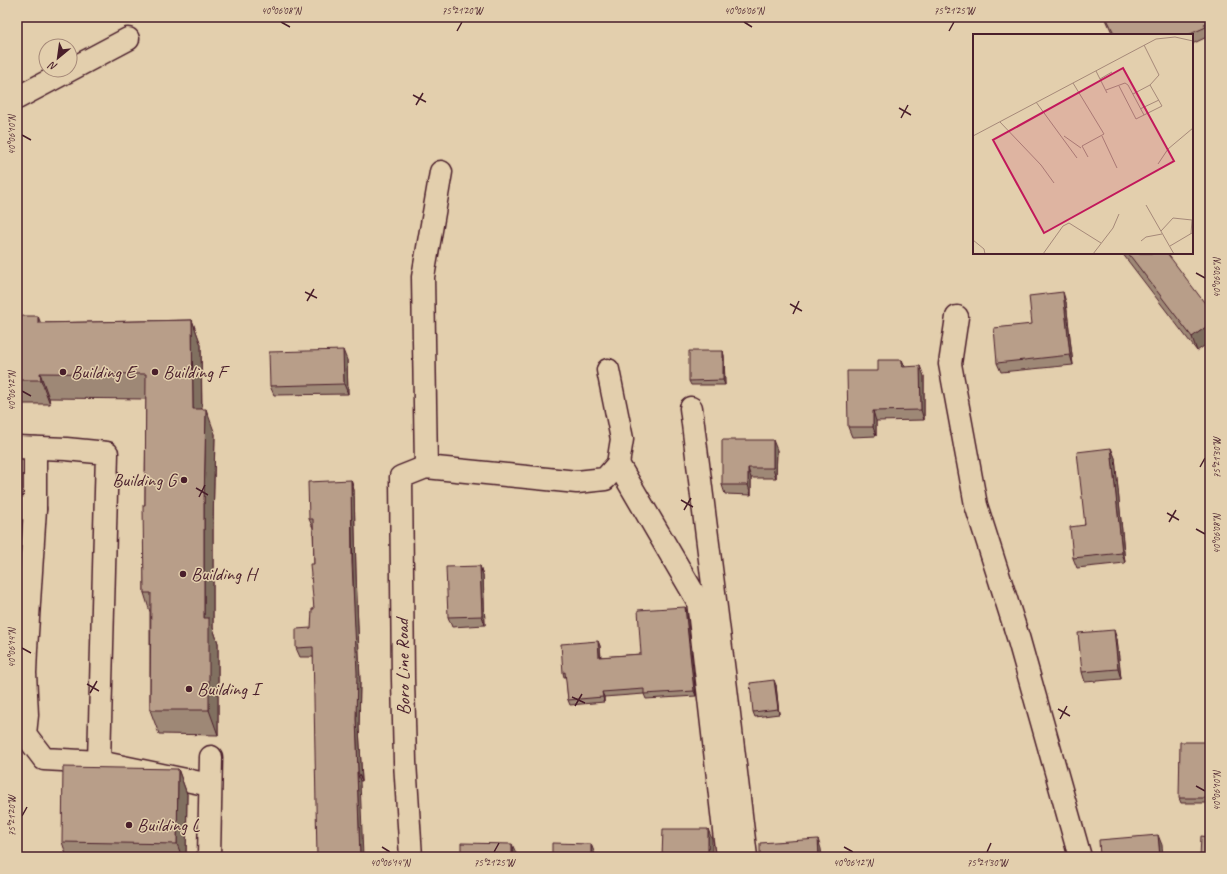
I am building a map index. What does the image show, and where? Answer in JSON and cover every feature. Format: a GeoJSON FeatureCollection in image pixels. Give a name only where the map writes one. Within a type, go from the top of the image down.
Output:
{"type":"FeatureCollection","features":[{"type":"Feature","properties":{"kind":"street"},"geometry":{"type":"LineString","coordinates":[[17,98],[128,40]]}},
{"type":"Feature","properties":{"kind":"street"},"geometry":{"type":"LineString","coordinates":[[441,172],[423,277],[426,467],[577,482],[605,479],[618,464],[622,439],[608,370]]}},
{"type":"Feature","properties":{"kind":"street"},"geometry":{"type":"LineString","coordinates":[[956,317],[950,364],[976,505],[1020,643],[1080,857]]}},
{"type":"Feature","properties":{"kind":"street"},"geometry":{"type":"LineString","coordinates":[[691,408],[726,680],[746,857]]}},
{"type":"Feature","properties":{"kind":"street"},"geometry":{"type":"LineString","coordinates":[[99,762],[107,453],[26,448],[26,509],[22,649],[27,715],[25,734],[44,759],[99,762],[210,785]]}},
{"type":"Feature","properties":{"kind":"street"},"geometry":{"type":"LineString","coordinates":[[618,464],[698,601],[727,857]]}},
{"type":"Feature","properties":{"kind":"street","name":"Boro Line Road"},"geometry":{"type":"LineString","coordinates":[[411,857],[405,762],[401,477],[426,467]]}},
{"type":"Feature","properties":{"kind":"street"},"geometry":{"type":"LineString","coordinates":[[209,857],[211,757]]}},
{"type":"Feature","properties":{"kind":"building"},"geometry":{"type":"Polygon","coordinates":[[[1106,17],[1210,17],[1210,21],[1204,24],[1206,27],[1190,34],[1114,34],[1106,17]]]}},
{"type":"Feature","properties":{"kind":"building"},"geometry":{"type":"Polygon","coordinates":[[[1129,254],[1168,254],[1210,310],[1210,324],[1192,337],[1129,254]]]}},
{"type":"Feature","properties":{"kind":"building"},"geometry":{"type":"Polygon","coordinates":[[[1063,292],[1070,355],[997,363],[994,328],[1032,324],[1029,296],[1063,292]]]}},
{"type":"Feature","properties":{"kind":"building"},"geometry":{"type":"Polygon","coordinates":[[[17,316],[38,316],[38,323],[192,320],[193,409],[206,409],[204,618],[209,618],[209,710],[150,710],[151,593],[144,593],[143,505],[145,505],[146,374],[40,373],[41,380],[17,380],[17,316]]]}},
{"type":"Feature","properties":{"kind":"building"},"geometry":{"type":"Polygon","coordinates":[[[343,350],[344,384],[270,386],[269,352],[343,350]]]}},
{"type":"Feature","properties":{"kind":"building"},"geometry":{"type":"Polygon","coordinates":[[[689,351],[723,351],[723,380],[689,381],[689,351]]]}},
{"type":"Feature","properties":{"kind":"building"},"geometry":{"type":"Polygon","coordinates":[[[878,360],[902,360],[902,367],[920,366],[921,410],[873,411],[873,427],[848,427],[847,371],[878,371],[878,360]]]}},
{"type":"Feature","properties":{"kind":"building"},"geometry":{"type":"Polygon","coordinates":[[[722,440],[773,440],[773,468],[748,468],[748,485],[722,485],[722,440]]]}},
{"type":"Feature","properties":{"kind":"building"},"geometry":{"type":"Polygon","coordinates":[[[1111,448],[1122,553],[1073,558],[1070,527],[1085,525],[1077,452],[1111,448]]]}},
{"type":"Feature","properties":{"kind":"building"},"geometry":{"type":"Polygon","coordinates":[[[351,480],[352,563],[357,673],[356,719],[360,857],[317,857],[313,647],[296,648],[296,629],[311,628],[312,609],[314,609],[310,564],[314,564],[313,519],[309,519],[308,482],[351,480]]]}},
{"type":"Feature","properties":{"kind":"building"},"geometry":{"type":"Polygon","coordinates":[[[480,566],[482,616],[448,617],[446,567],[480,566]]]}},
{"type":"Feature","properties":{"kind":"building"},"geometry":{"type":"Polygon","coordinates":[[[685,607],[694,691],[644,694],[644,689],[602,692],[603,697],[568,700],[565,672],[563,673],[561,644],[598,641],[599,657],[641,654],[638,610],[685,607]]]}},
{"type":"Feature","properties":{"kind":"building"},"geometry":{"type":"Polygon","coordinates":[[[1114,630],[1118,669],[1082,672],[1078,633],[1114,630]]]}},
{"type":"Feature","properties":{"kind":"building"},"geometry":{"type":"Polygon","coordinates":[[[774,680],[778,709],[753,712],[750,683],[774,680]]]}},
{"type":"Feature","properties":{"kind":"building"},"geometry":{"type":"Polygon","coordinates":[[[1180,742],[1210,742],[1208,798],[1179,798],[1180,742]]]}},
{"type":"Feature","properties":{"kind":"building","name":"Building L"},"geometry":{"type":"Polygon","coordinates":[[[63,767],[178,769],[177,844],[62,842],[63,767]]]}},
{"type":"Feature","properties":{"kind":"building"},"geometry":{"type":"Polygon","coordinates":[[[663,829],[708,829],[708,857],[662,857],[663,829]]]}},
{"type":"Feature","properties":{"kind":"building"},"geometry":{"type":"Polygon","coordinates":[[[1158,835],[1160,857],[1100,857],[1099,840],[1158,835]]]}},
{"type":"Feature","properties":{"kind":"building"},"geometry":{"type":"Polygon","coordinates":[[[1201,836],[1210,837],[1210,857],[1200,857],[1201,836]]]}},
{"type":"Feature","properties":{"kind":"building"},"geometry":{"type":"Polygon","coordinates":[[[818,839],[819,857],[760,857],[760,843],[818,839]]]}},
{"type":"Feature","properties":{"kind":"building"},"geometry":{"type":"Polygon","coordinates":[[[461,843],[512,844],[512,857],[461,857],[461,843]]]}},
{"type":"Feature","properties":{"kind":"building"},"geometry":{"type":"Polygon","coordinates":[[[552,843],[591,844],[591,857],[552,857],[552,843]]]}},
{"type":"Feature","properties":{"kind":"place","name":"Building E"},"geometry":{"type":"Point","coordinates":[63,372]}},
{"type":"Feature","properties":{"kind":"place","name":"Building F"},"geometry":{"type":"Point","coordinates":[155,372]}},
{"type":"Feature","properties":{"kind":"place","name":"Building G"},"geometry":{"type":"Point","coordinates":[184,480]}},
{"type":"Feature","properties":{"kind":"place","name":"Building H"},"geometry":{"type":"Point","coordinates":[183,574]}},
{"type":"Feature","properties":{"kind":"place","name":"Building I"},"geometry":{"type":"Point","coordinates":[189,689]}},
{"type":"Feature","properties":{"kind":"place","name":"Building L"},"geometry":{"type":"Point","coordinates":[129,825]}}]}
